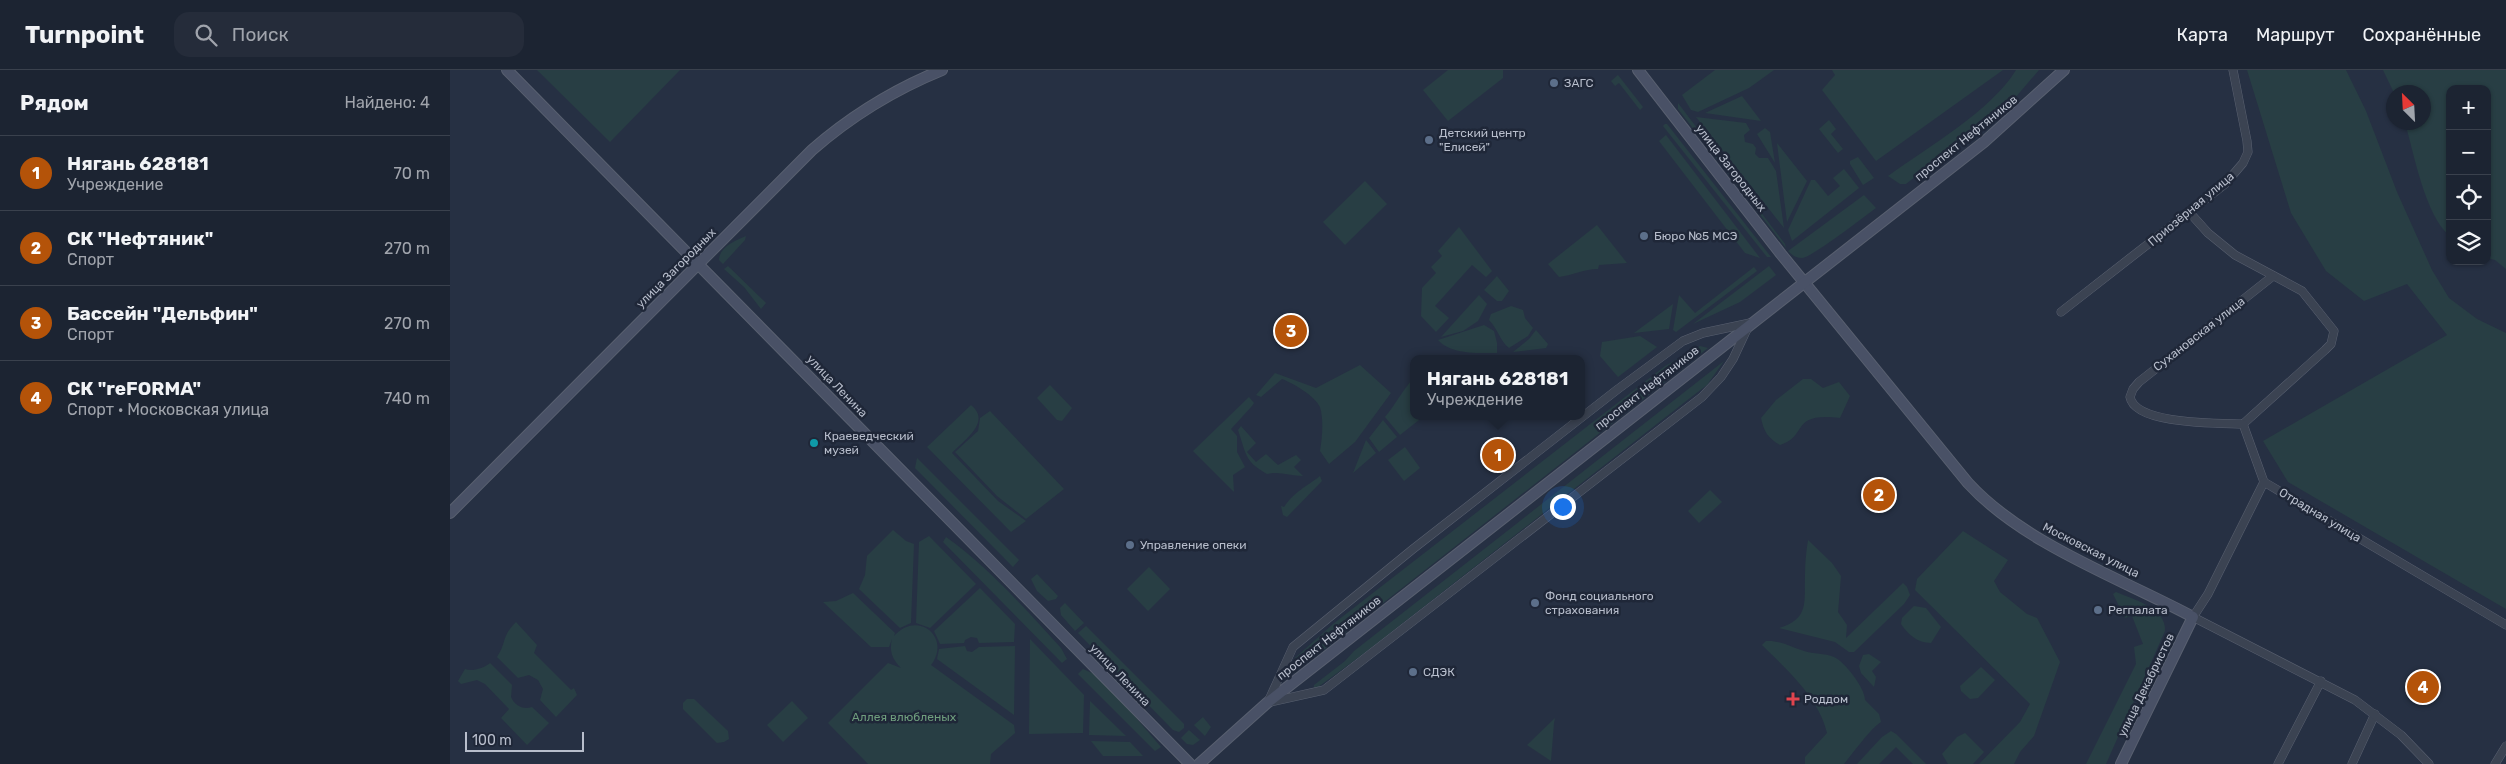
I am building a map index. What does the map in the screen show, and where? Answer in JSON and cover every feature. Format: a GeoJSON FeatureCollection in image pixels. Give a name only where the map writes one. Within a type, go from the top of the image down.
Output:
{"type":"FeatureCollection","features":[{"type":"Feature","properties":{"kind":"main road","name":"улица Ленина"},"geometry":{"type":"LineString","coordinates":[[507,70],[1190,764]]}},
{"type":"Feature","properties":{"kind":"main road","name":"улица Загородных"},"geometry":{"type":"LineString","coordinates":[[450,513],[792,168],[832,132],[884,96],[942,70]]}},
{"type":"Feature","properties":{"kind":"main road","name":"улица Загородных"},"geometry":{"type":"LineString","coordinates":[[1638,70],[1804,282]]}},
{"type":"Feature","properties":{"kind":"main road","name":"проспект Нефтяников"},"geometry":{"type":"LineString","coordinates":[[1199,764],[1267,703],[1750,323],[1984,142],[2064,70]]}},
{"type":"Feature","properties":{"kind":"main road","name":"Московская улица"},"geometry":{"type":"LineString","coordinates":[[1804,282],[1968,483],[1991,507],[2030,534],[2194,617]]}},
{"type":"Feature","properties":{"kind":"main road","name":"улица Декабристов"},"geometry":{"type":"LineString","coordinates":[[2121,764],[2194,617]]}},
{"type":"Feature","properties":{"kind":"street","name":"Приозёрная улица"},"geometry":{"type":"LineString","coordinates":[[2061,312],[2190,213],[2234,175],[2248,152],[2246,129],[2233,70]]}},
{"type":"Feature","properties":{"kind":"street"},"geometry":{"type":"LineString","coordinates":[[2190,213],[2226,249],[2302,291],[2331,325],[2334,337],[2325,350],[2254,412],[2243,424],[2264,482]]}},
{"type":"Feature","properties":{"kind":"street","name":"Сухановская улица"},"geometry":{"type":"LineString","coordinates":[[2243,424],[2162,418],[2142,411],[2135,406],[2130,396],[2139,382],[2273,276]]}},
{"type":"Feature","properties":{"kind":"street"},"geometry":{"type":"LineString","coordinates":[[1585,415],[1683,342],[1703,333],[1750,323]]}},
{"type":"Feature","properties":{"kind":"street"},"geometry":{"type":"LineString","coordinates":[[1267,703],[1324,690],[1702,397],[1715,384],[1733,359],[1750,323]]}},
{"type":"Feature","properties":{"kind":"street"},"geometry":{"type":"LineString","coordinates":[[1267,703],[1293,647],[1405,555],[1578,420]]}},
{"type":"Feature","properties":{"kind":"street","name":"Отрадная улица"},"geometry":{"type":"LineString","coordinates":[[2194,617],[2208,594],[2264,482],[2506,625]]}},
{"type":"Feature","properties":{"kind":"street","name":"Московская улица"},"geometry":{"type":"LineString","coordinates":[[2194,617],[2321,682],[2375,714],[2401,734],[2429,764]]}},
{"type":"Feature","properties":{"kind":"street"},"geometry":{"type":"LineString","coordinates":[[2278,764],[2321,682]]}},
{"type":"Feature","properties":{"kind":"street"},"geometry":{"type":"LineString","coordinates":[[2352,764],[2375,714]]}},
{"type":"Feature","properties":{"kind":"street"},"geometry":{"type":"LineString","coordinates":[[2495,764],[2506,746]]}},
{"type":"Feature","properties":{"kind":"green space"},"geometry":{"type":"Polygon","coordinates":[[[537,70],[680,70],[610,142],[537,70]]]}},
{"type":"Feature","properties":{"kind":"green space"},"geometry":{"type":"Polygon","coordinates":[[[1448,70],[1503,70],[1503,78],[1448,121],[1423,90],[1448,70]]]}},
{"type":"Feature","properties":{"kind":"green space"},"geometry":{"type":"Polygon","coordinates":[[[1715,70],[1774,70],[1749,88],[1698,112],[1691,110],[1682,95],[1715,70]]]}},
{"type":"Feature","properties":{"kind":"green space"},"geometry":{"type":"Polygon","coordinates":[[[1832,70],[2003,70],[1876,161],[1822,90],[1835,75],[1832,70]]]}},
{"type":"Feature","properties":{"kind":"green space"},"geometry":{"type":"Polygon","coordinates":[[[2016,70],[2039,70],[2015,98],[1906,184],[1900,184],[1888,176],[1958,128],[1975,114],[2005,85],[2016,70]]]}},
{"type":"Feature","properties":{"kind":"green space"},"geometry":{"type":"Polygon","coordinates":[[[2247,70],[2346,70],[2366,111],[2397,192],[2432,270],[2449,298],[2477,319],[2506,333],[2506,609],[2288,482],[2263,441],[2447,335],[2407,284],[2364,301],[2326,271],[2291,213],[2247,70]]]}},
{"type":"Feature","properties":{"kind":"green space"},"geometry":{"type":"Polygon","coordinates":[[[2383,70],[2506,70],[2506,269],[2491,259],[2491,85],[2446,85],[2446,232],[2441,227],[2427,199],[2407,130],[2431,130],[2431,85],[2390,85],[2383,70]]]}},
{"type":"Feature","properties":{"kind":"green space"},"geometry":{"type":"Polygon","coordinates":[[[1618,75],[1643,107],[1640,110],[1619,83],[1615,86],[1611,81],[1618,75]]]}},
{"type":"Feature","properties":{"kind":"green space"},"geometry":{"type":"Polygon","coordinates":[[[1742,96],[1761,121],[1705,113],[1742,96]]]}},
{"type":"Feature","properties":{"kind":"green space"},"geometry":{"type":"Polygon","coordinates":[[[1678,103],[1785,244],[1786,248],[1678,109],[1678,103]]]}},
{"type":"Feature","properties":{"kind":"green space"},"geometry":{"type":"Polygon","coordinates":[[[1696,117],[1746,123],[1750,130],[1744,135],[1745,142],[1753,144],[1756,148],[1755,154],[1759,158],[1768,158],[1776,171],[1784,228],[1696,117]]]}},
{"type":"Feature","properties":{"kind":"green space"},"geometry":{"type":"Polygon","coordinates":[[[1829,120],[1836,129],[1831,134],[1843,149],[1838,153],[1819,129],[1829,120]]]}},
{"type":"Feature","properties":{"kind":"green space"},"geometry":{"type":"Polygon","coordinates":[[[1667,124],[1771,257],[1767,257],[1663,126],[1667,124]]]}},
{"type":"Feature","properties":{"kind":"green space"},"geometry":{"type":"Polygon","coordinates":[[[1765,128],[1770,132],[1775,163],[1757,134],[1765,128]]]}},
{"type":"Feature","properties":{"kind":"green space"},"geometry":{"type":"Polygon","coordinates":[[[1666,135],[1760,258],[1745,253],[1659,141],[1666,135]]]}},
{"type":"Feature","properties":{"kind":"green space"},"geometry":{"type":"Polygon","coordinates":[[[1777,143],[1807,181],[1787,222],[1777,143]]]}},
{"type":"Feature","properties":{"kind":"green space"},"geometry":{"type":"Polygon","coordinates":[[[1858,157],[1874,178],[1863,185],[1850,164],[1850,161],[1858,157]]]}},
{"type":"Feature","properties":{"kind":"green space"},"geometry":{"type":"Polygon","coordinates":[[[1844,169],[1859,188],[1792,241],[1788,230],[1811,180],[1815,180],[1828,196],[1840,186],[1833,178],[1844,169]]]}},
{"type":"Feature","properties":{"kind":"green space"},"geometry":{"type":"Polygon","coordinates":[[[1365,181],[1387,204],[1345,245],[1323,222],[1365,181]]]}},
{"type":"Feature","properties":{"kind":"green space"},"geometry":{"type":"Polygon","coordinates":[[[1864,195],[1876,208],[1807,256],[1798,257],[1788,251],[1864,195]]]}},
{"type":"Feature","properties":{"kind":"green space"},"geometry":{"type":"Polygon","coordinates":[[[1597,225],[1627,263],[1599,265],[1598,269],[1559,277],[1548,264],[1597,225]]]}},
{"type":"Feature","properties":{"kind":"green space"},"geometry":{"type":"Polygon","coordinates":[[[1459,227],[1492,271],[1486,277],[1472,265],[1435,306],[1449,318],[1436,332],[1421,316],[1422,288],[1436,273],[1431,267],[1442,256],[1438,251],[1459,227]]]}},
{"type":"Feature","properties":{"kind":"green space"},"geometry":{"type":"Polygon","coordinates":[[[746,236],[745,240],[723,264],[719,260],[722,251],[746,236]]]}},
{"type":"Feature","properties":{"kind":"green space"},"geometry":{"type":"Polygon","coordinates":[[[728,266],[766,303],[761,309],[744,287],[724,269],[728,266]]]}},
{"type":"Feature","properties":{"kind":"green space"},"geometry":{"type":"Polygon","coordinates":[[[1769,266],[1776,275],[1740,302],[1693,324],[1769,266]]]}},
{"type":"Feature","properties":{"kind":"green space"},"geometry":{"type":"Polygon","coordinates":[[[1754,267],[1757,271],[1676,332],[1673,330],[1679,295],[1695,313],[1754,267]]]}},
{"type":"Feature","properties":{"kind":"green space"},"geometry":{"type":"Polygon","coordinates":[[[1497,276],[1509,291],[1502,301],[1497,301],[1484,290],[1497,276]]]}},
{"type":"Feature","properties":{"kind":"green space"},"geometry":{"type":"Polygon","coordinates":[[[1479,295],[1487,304],[1478,321],[1463,331],[1441,337],[1479,295]]]}},
{"type":"Feature","properties":{"kind":"green space"},"geometry":{"type":"Polygon","coordinates":[[[1673,304],[1669,329],[1634,333],[1673,304]]]}},
{"type":"Feature","properties":{"kind":"green space"},"geometry":{"type":"Polygon","coordinates":[[[1511,306],[1523,310],[1525,318],[1533,328],[1528,336],[1509,348],[1489,320],[1491,314],[1511,306]]]}},
{"type":"Feature","properties":{"kind":"green space"},"geometry":{"type":"Polygon","coordinates":[[[1484,325],[1494,331],[1497,353],[1458,351],[1438,340],[1484,325]]]}},
{"type":"Feature","properties":{"kind":"green space"},"geometry":{"type":"Polygon","coordinates":[[[1536,330],[1548,344],[1546,348],[1513,352],[1529,339],[1536,330]]]}},
{"type":"Feature","properties":{"kind":"green space"},"geometry":{"type":"Polygon","coordinates":[[[1640,336],[1657,347],[1618,377],[1600,356],[1602,342],[1640,336]]]}},
{"type":"Feature","properties":{"kind":"green space"},"geometry":{"type":"Polygon","coordinates":[[[1700,346],[1708,348],[1299,669],[1294,665],[1295,658],[1333,624],[1665,366],[1700,346]]]}},
{"type":"Feature","properties":{"kind":"green space"},"geometry":{"type":"Polygon","coordinates":[[[1724,361],[1707,385],[1366,652],[1314,690],[1314,685],[1345,661],[1354,651],[1724,361]]]}},
{"type":"Feature","properties":{"kind":"green space"},"geometry":{"type":"Polygon","coordinates":[[[1360,365],[1391,393],[1355,442],[1329,464],[1320,451],[1322,418],[1320,407],[1309,394],[1282,379],[1261,397],[1256,395],[1275,373],[1316,388],[1360,365]]]}},
{"type":"Feature","properties":{"kind":"green space"},"geometry":{"type":"Polygon","coordinates":[[[1803,379],[1811,379],[1823,388],[1839,382],[1850,396],[1840,418],[1813,418],[1806,422],[1789,441],[1780,445],[1767,434],[1761,418],[1776,400],[1803,379]]]}},
{"type":"Feature","properties":{"kind":"green space"},"geometry":{"type":"Polygon","coordinates":[[[1410,382],[1410,420],[1419,420],[1400,435],[1385,417],[1410,382]]]}},
{"type":"Feature","properties":{"kind":"green space"},"geometry":{"type":"Polygon","coordinates":[[[1050,385],[1072,408],[1062,421],[1057,420],[1037,398],[1050,385]]]}},
{"type":"Feature","properties":{"kind":"green space"},"geometry":{"type":"Polygon","coordinates":[[[1249,397],[1254,403],[1231,429],[1237,436],[1237,452],[1245,467],[1233,475],[1234,492],[1193,451],[1249,397]]]}},
{"type":"Feature","properties":{"kind":"green space"},"geometry":{"type":"Polygon","coordinates":[[[971,405],[977,411],[979,418],[977,424],[969,437],[952,453],[998,501],[1026,521],[1011,532],[927,447],[971,405]]]}},
{"type":"Feature","properties":{"kind":"green space"},"geometry":{"type":"Polygon","coordinates":[[[990,411],[1064,489],[1026,519],[997,496],[955,452],[978,431],[980,418],[990,411]]]}},
{"type":"Feature","properties":{"kind":"green space"},"geometry":{"type":"Polygon","coordinates":[[[1383,420],[1397,437],[1379,452],[1369,438],[1383,420]]]}},
{"type":"Feature","properties":{"kind":"green space"},"geometry":{"type":"Polygon","coordinates":[[[1241,426],[1256,443],[1247,452],[1256,462],[1266,454],[1278,465],[1296,455],[1301,460],[1294,467],[1303,476],[1267,474],[1254,465],[1247,456],[1238,430],[1241,426]]]}},
{"type":"Feature","properties":{"kind":"green space"},"geometry":{"type":"Polygon","coordinates":[[[1366,440],[1376,453],[1353,473],[1366,440]]]}},
{"type":"Feature","properties":{"kind":"green space"},"geometry":{"type":"Polygon","coordinates":[[[1405,447],[1420,468],[1404,481],[1388,460],[1405,447]]]}},
{"type":"Feature","properties":{"kind":"green space"},"geometry":{"type":"Polygon","coordinates":[[[917,458],[1019,560],[1013,567],[915,468],[917,458]]]}},
{"type":"Feature","properties":{"kind":"green space"},"geometry":{"type":"Polygon","coordinates":[[[1320,476],[1322,481],[1287,517],[1283,515],[1281,506],[1284,507],[1297,493],[1320,476]]]}},
{"type":"Feature","properties":{"kind":"green space"},"geometry":{"type":"Polygon","coordinates":[[[1710,490],[1722,502],[1699,523],[1688,511],[1710,490]]]}},
{"type":"Feature","properties":{"kind":"green space"},"geometry":{"type":"Polygon","coordinates":[[[893,530],[906,541],[914,544],[911,623],[900,628],[859,589],[865,575],[867,556],[893,530]]]}},
{"type":"Feature","properties":{"kind":"green space"},"geometry":{"type":"Polygon","coordinates":[[[1963,531],[2008,560],[1994,581],[2000,592],[2027,614],[2037,618],[2060,662],[2034,736],[2020,752],[2014,764],[1979,764],[2020,722],[2030,704],[1915,590],[1917,579],[1963,531]]]}},
{"type":"Feature","properties":{"kind":"green space"},"geometry":{"type":"Polygon","coordinates":[[[929,536],[976,584],[930,628],[916,623],[919,542],[929,536]]]}},
{"type":"Feature","properties":{"kind":"green space"},"geometry":{"type":"Polygon","coordinates":[[[946,537],[1006,589],[1061,648],[1067,659],[1062,663],[943,542],[946,537]]]}},
{"type":"Feature","properties":{"kind":"green space"},"geometry":{"type":"Polygon","coordinates":[[[1808,540],[1832,563],[1841,576],[1838,612],[1847,625],[1846,638],[1903,583],[1907,587],[1910,595],[1904,604],[1854,652],[1849,652],[1835,642],[1779,628],[1796,620],[1803,608],[1808,540]]]}},
{"type":"Feature","properties":{"kind":"green space"},"geometry":{"type":"Polygon","coordinates":[[[1149,567],[1170,589],[1148,611],[1127,589],[1149,567]]]}},
{"type":"Feature","properties":{"kind":"green space"},"geometry":{"type":"Polygon","coordinates":[[[1037,574],[1058,596],[1056,599],[1048,601],[1037,591],[1031,579],[1037,574]]]}},
{"type":"Feature","properties":{"kind":"green space"},"geometry":{"type":"Polygon","coordinates":[[[980,588],[1015,624],[1014,642],[979,643],[977,638],[971,637],[965,640],[964,643],[940,644],[934,631],[980,588]]]}},
{"type":"Feature","properties":{"kind":"green space"},"geometry":{"type":"Polygon","coordinates":[[[2116,592],[2155,610],[2164,623],[2165,631],[2106,764],[2086,764],[2136,664],[2134,647],[2143,644],[2132,616],[2125,618],[2113,594],[2116,592]]]}},
{"type":"Feature","properties":{"kind":"green space","name":"Аллея влюбленых"},"geometry":{"type":"Polygon","coordinates":[[[853,593],[895,633],[894,636],[903,628],[913,625],[922,626],[929,630],[935,637],[937,645],[936,655],[931,665],[1014,725],[1015,733],[991,754],[990,764],[868,764],[828,723],[888,663],[901,668],[892,655],[892,639],[889,647],[871,647],[823,602],[836,601],[853,593]]]}},
{"type":"Feature","properties":{"kind":"green space"},"geometry":{"type":"Polygon","coordinates":[[[1065,603],[1084,623],[1075,631],[1061,615],[1060,608],[1065,603]]]}},
{"type":"Feature","properties":{"kind":"green space"},"geometry":{"type":"Polygon","coordinates":[[[1914,606],[1926,608],[1941,627],[1931,643],[1926,643],[1913,637],[1901,624],[1902,618],[1914,606]]]}},
{"type":"Feature","properties":{"kind":"green space"},"geometry":{"type":"Polygon","coordinates":[[[516,622],[537,645],[534,653],[571,690],[574,688],[577,695],[556,717],[540,700],[543,689],[538,680],[529,675],[518,678],[497,657],[508,632],[516,622]]]}},
{"type":"Feature","properties":{"kind":"green space"},"geometry":{"type":"Polygon","coordinates":[[[1086,626],[1184,724],[1184,728],[1179,732],[1173,730],[1078,633],[1086,626]]]}},
{"type":"Feature","properties":{"kind":"green space"},"geometry":{"type":"Polygon","coordinates":[[[1030,639],[1084,695],[1083,733],[1029,734],[1030,639]]]}},
{"type":"Feature","properties":{"kind":"green space"},"geometry":{"type":"Polygon","coordinates":[[[1766,641],[1834,657],[1849,670],[1862,689],[1865,700],[1879,714],[1881,722],[1867,735],[1844,764],[1805,764],[1805,757],[1827,733],[1823,720],[1810,696],[1762,645],[1766,641]]]}},
{"type":"Feature","properties":{"kind":"green space"},"geometry":{"type":"Polygon","coordinates":[[[965,646],[967,651],[972,652],[979,647],[1015,646],[1014,715],[937,659],[939,649],[965,646]]]}},
{"type":"Feature","properties":{"kind":"green space"},"geometry":{"type":"Polygon","coordinates":[[[1869,654],[1881,662],[1872,671],[1876,677],[1874,687],[1861,673],[1859,666],[1863,655],[1869,654]]]}},
{"type":"Feature","properties":{"kind":"green space"},"geometry":{"type":"Polygon","coordinates":[[[490,663],[512,685],[511,697],[515,703],[522,708],[532,707],[549,723],[527,745],[501,718],[509,709],[485,684],[477,680],[461,684],[458,681],[465,669],[478,669],[490,663]]]}},
{"type":"Feature","properties":{"kind":"green space"},"geometry":{"type":"Polygon","coordinates":[[[1981,667],[1995,680],[1978,698],[1970,699],[1961,691],[1960,686],[1981,667]]]}},
{"type":"Feature","properties":{"kind":"green space"},"geometry":{"type":"Polygon","coordinates":[[[1083,669],[1101,677],[1161,747],[1155,751],[1078,674],[1083,669]]]}},
{"type":"Feature","properties":{"kind":"green space"},"geometry":{"type":"Polygon","coordinates":[[[687,699],[694,699],[728,731],[729,739],[717,743],[683,709],[683,703],[687,699]]]}},
{"type":"Feature","properties":{"kind":"green space"},"geometry":{"type":"Polygon","coordinates":[[[792,701],[808,718],[783,742],[767,725],[792,701]]]}},
{"type":"Feature","properties":{"kind":"green space"},"geometry":{"type":"Polygon","coordinates":[[[1090,701],[1126,736],[1089,735],[1090,701]]]}},
{"type":"Feature","properties":{"kind":"green space"},"geometry":{"type":"Polygon","coordinates":[[[1203,717],[1211,727],[1205,736],[1194,725],[1203,717]]]}},
{"type":"Feature","properties":{"kind":"green space"},"geometry":{"type":"Polygon","coordinates":[[[1555,718],[1554,723],[1551,761],[1527,745],[1555,718]]]}},
{"type":"Feature","properties":{"kind":"green space"},"geometry":{"type":"Polygon","coordinates":[[[1189,730],[1200,740],[1193,745],[1187,744],[1181,738],[1189,730]]]}},
{"type":"Feature","properties":{"kind":"green space"},"geometry":{"type":"Polygon","coordinates":[[[1891,731],[1926,764],[1913,764],[1896,747],[1879,764],[1857,764],[1882,737],[1891,731]]]}},
{"type":"Feature","properties":{"kind":"green space"},"geometry":{"type":"Polygon","coordinates":[[[1965,733],[1984,752],[1973,764],[1948,764],[1942,754],[1957,737],[1965,733]]]}},
{"type":"Feature","properties":{"kind":"green space"},"geometry":{"type":"Polygon","coordinates":[[[1091,741],[1130,742],[1143,756],[1103,756],[1091,741]]]}},
{"type":"Feature","properties":{"kind":"place","name":"ЗАГС"},"geometry":{"type":"Point","coordinates":[1554,83]}},
{"type":"Feature","properties":{"kind":"place","name":"Детский центр \"Елисей\""},"geometry":{"type":"Point","coordinates":[1429,140]}},
{"type":"Feature","properties":{"kind":"place","name":"Бюро №5 МСЭ"},"geometry":{"type":"Point","coordinates":[1644,236]}},
{"type":"Feature","properties":{"kind":"place","name":"Бассейн \"Дельфин\""},"geometry":{"type":"Point","coordinates":[1291,331]}},
{"type":"Feature","properties":{"kind":"place","name":"Краеведческий музей"},"geometry":{"type":"Point","coordinates":[814,443]}},
{"type":"Feature","properties":{"kind":"place","name":"Нягань 628181"},"geometry":{"type":"Point","coordinates":[1498,455]}},
{"type":"Feature","properties":{"kind":"place","name":"СК \"Нефтяник\""},"geometry":{"type":"Point","coordinates":[1879,495]}},
{"type":"Feature","properties":{"kind":"place","name":"Управление опеки"},"geometry":{"type":"Point","coordinates":[1130,545]}},
{"type":"Feature","properties":{"kind":"place","name":"Фонд социального страхования"},"geometry":{"type":"Point","coordinates":[1535,603]}},
{"type":"Feature","properties":{"kind":"place","name":"Регпалата"},"geometry":{"type":"Point","coordinates":[2098,610]}},
{"type":"Feature","properties":{"kind":"place","name":"СДЭК"},"geometry":{"type":"Point","coordinates":[1413,672]}},
{"type":"Feature","properties":{"kind":"place","name":"СК \"reFORMA\""},"geometry":{"type":"Point","coordinates":[2423,687]}},
{"type":"Feature","properties":{"kind":"place","name":"Роддом"},"geometry":{"type":"Point","coordinates":[1793,699]}}]}
